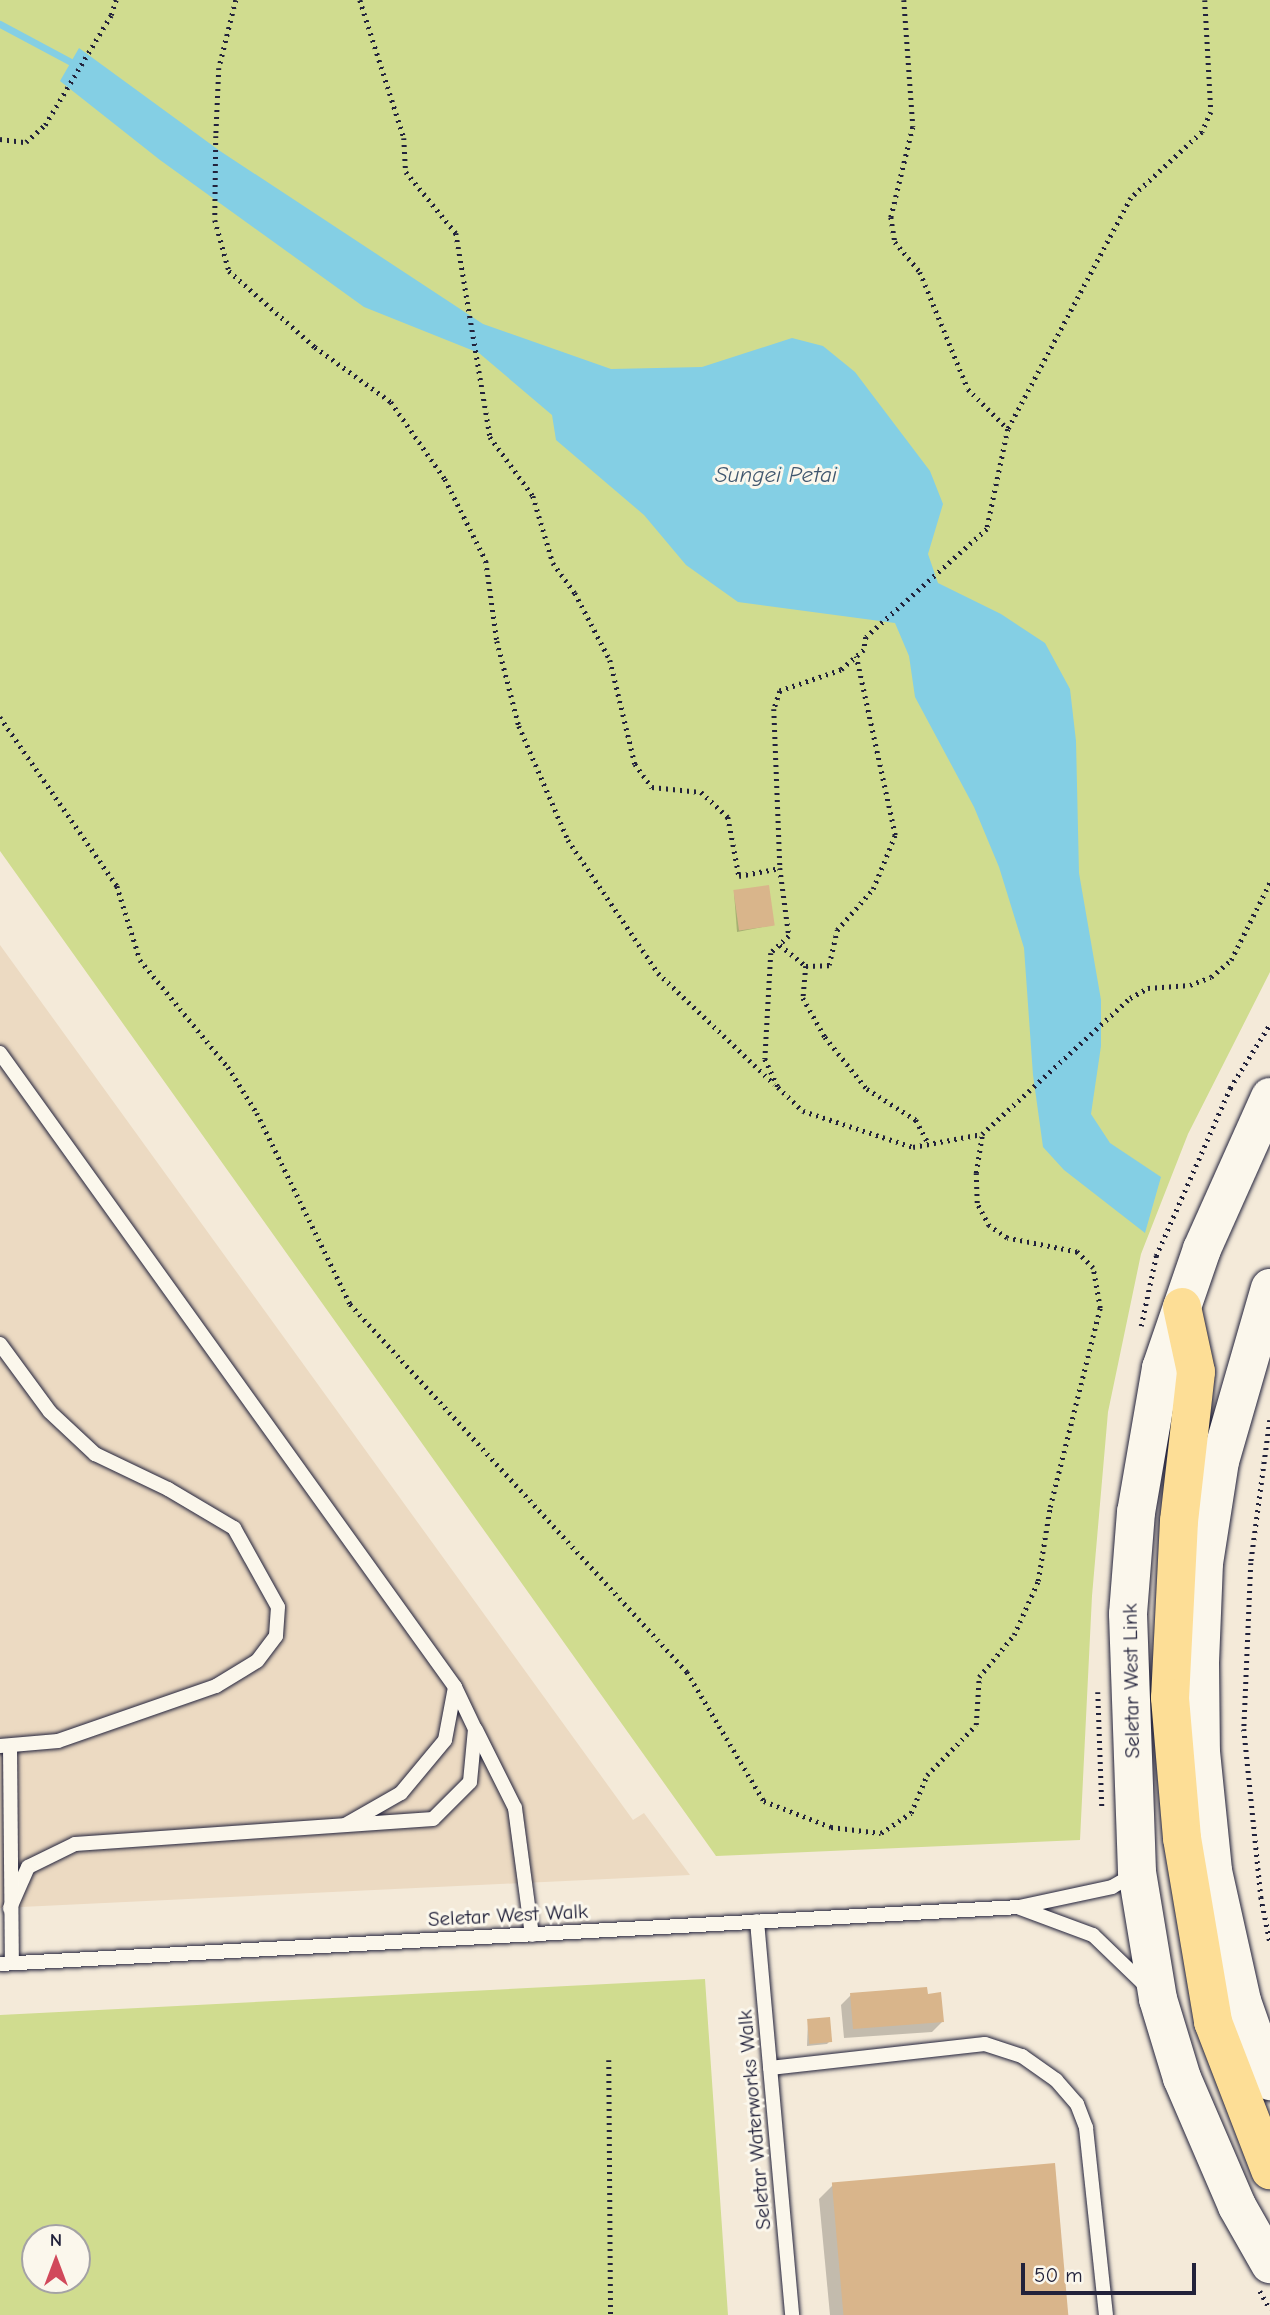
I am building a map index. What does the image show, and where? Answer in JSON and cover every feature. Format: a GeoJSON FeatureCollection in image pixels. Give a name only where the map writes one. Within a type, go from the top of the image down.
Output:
{"type":"FeatureCollection","features":[{"type":"Feature","properties":{"kind":"highway"},"geometry":{"type":"LineString","coordinates":[[1182,1307],[1196,1372],[1179,1521],[1170,1684],[1182,1838],[1213,2022],[1270,2170]]}},
{"type":"Feature","properties":{"kind":"main road","name":"Seletar West Link"},"geometry":{"type":"LineString","coordinates":[[1270,1097],[1202,1250],[1161,1368],[1135,1525],[1128,1614],[1137,1872],[1158,1999],[1182,2078],[1237,2206],[1270,2264]]}},
{"type":"Feature","properties":{"kind":"main road"},"geometry":{"type":"LineString","coordinates":[[1270,1288],[1220,1461],[1203,1563],[1200,1662],[1201,1752],[1213,1871],[1242,2001],[1270,2081]]}},
{"type":"Feature","properties":{"kind":"lane"},"geometry":{"type":"LineString","coordinates":[[0,1053],[455,1687],[516,1808],[532,1935]]}},
{"type":"Feature","properties":{"kind":"lane"},"geometry":{"type":"LineString","coordinates":[[0,1344],[50,1412],[94,1454],[168,1489],[234,1528],[278,1607],[276,1636],[257,1661],[216,1686],[58,1741],[5,1746],[10,1908],[6,1964]]}},
{"type":"Feature","properties":{"kind":"lane"},"geometry":{"type":"LineString","coordinates":[[341,1827],[401,1793],[445,1740],[455,1687]]}},
{"type":"Feature","properties":{"kind":"lane"},"geometry":{"type":"LineString","coordinates":[[10,1908],[28,1867],[75,1844],[433,1819],[470,1782],[475,1729]]}},
{"type":"Feature","properties":{"kind":"lane","name":"Seletar West Walk"},"geometry":{"type":"LineString","coordinates":[[6,1964],[1018,1907],[1112,1887],[1137,1872]]}},
{"type":"Feature","properties":{"kind":"lane","name":"Seletar West Walk"},"geometry":{"type":"LineString","coordinates":[[1018,1907],[1093,1935],[1158,1999]]}},
{"type":"Feature","properties":{"kind":"lane","name":"Seletar Waterworks Walk"},"geometry":{"type":"LineString","coordinates":[[757,1922],[792,2315]]}},
{"type":"Feature","properties":{"kind":"lane"},"geometry":{"type":"LineString","coordinates":[[770,2068],[985,2044],[1023,2056],[1056,2080],[1077,2104],[1086,2128],[1106,2315]]}},
{"type":"Feature","properties":{"kind":"path"},"geometry":{"type":"LineString","coordinates":[[0,139],[26,142],[45,125],[111,15],[116,0]]}},
{"type":"Feature","properties":{"kind":"path"},"geometry":{"type":"LineString","coordinates":[[236,0],[219,68],[216,136],[215,220],[229,271],[314,347],[391,402],[445,479],[486,561],[497,641],[519,726],[568,841],[658,973],[803,1111],[913,1147],[982,1134],[1016,1106],[1115,1012],[1148,988],[1190,985],[1211,977],[1231,960],[1270,882]]}},
{"type":"Feature","properties":{"kind":"path"},"geometry":{"type":"LineString","coordinates":[[360,0],[404,138],[407,172],[456,233],[490,437],[533,496],[553,563],[575,593],[610,660],[635,764],[652,788],[701,792],[728,817],[739,876],[780,868]]}},
{"type":"Feature","properties":{"kind":"path"},"geometry":{"type":"LineString","coordinates":[[904,0],[913,127],[891,217],[895,242],[920,272],[968,389],[1008,429]]}},
{"type":"Feature","properties":{"kind":"path"},"geometry":{"type":"LineString","coordinates":[[778,1087],[765,1059],[771,953],[789,936],[780,868],[774,709],[780,691],[841,670],[864,650],[866,637],[987,529],[1008,429],[1132,198],[1202,132],[1211,112],[1205,0]]}},
{"type":"Feature","properties":{"kind":"path"},"geometry":{"type":"LineString","coordinates":[[780,944],[806,966],[829,965],[837,930],[873,889],[895,835],[856,656]]}},
{"type":"Feature","properties":{"kind":"path"},"geometry":{"type":"LineString","coordinates":[[0,717],[117,886],[140,960],[228,1067],[257,1113],[350,1304],[687,1672],[764,1801],[831,1828],[881,1833],[911,1813],[927,1775],[976,1725],[979,1677],[1014,1635],[1038,1581],[1050,1507],[1100,1308],[1093,1268],[1077,1252],[1007,1238],[989,1226],[977,1203],[982,1134]]}},
{"type":"Feature","properties":{"kind":"path"},"geometry":{"type":"LineString","coordinates":[[806,966],[803,998],[825,1037],[867,1089],[916,1120],[929,1144]]}},
{"type":"Feature","properties":{"kind":"path"},"geometry":{"type":"LineString","coordinates":[[1270,1420],[1251,1563],[1244,1729],[1261,1897],[1270,1942]]}},
{"type":"Feature","properties":{"kind":"path"},"geometry":{"type":"LineString","coordinates":[[609,2060],[611,2315]]}},
{"type":"Feature","properties":{"kind":"shaded area"},"geometry":{"type":"Polygon","coordinates":[[[0,945],[633,1820],[644,1813],[690,1875],[0,1908],[0,945]]]}},
{"type":"Feature","properties":{"kind":"green space"},"geometry":{"type":"Polygon","coordinates":[[[0,0],[1270,0],[1270,972],[1188,1134],[1141,1254],[1108,1412],[1092,1596],[1080,1840],[716,1856],[0,851],[0,0]]]}},
{"type":"Feature","properties":{"kind":"green space"},"geometry":{"type":"Polygon","coordinates":[[[705,1979],[728,2315],[0,2315],[0,2015],[705,1979]]]}},
{"type":"Feature","properties":{"kind":"water","name":"Sungei Petai"},"geometry":{"type":"Polygon","coordinates":[[[79,48],[220,151],[483,324],[611,369],[702,367],[792,338],[823,346],[855,372],[930,471],[943,504],[928,554],[938,583],[1001,614],[1045,643],[1070,689],[1076,741],[1079,873],[1101,1000],[1101,1046],[1091,1114],[1110,1143],[1161,1177],[1145,1233],[1064,1170],[1043,1147],[1033,1075],[1024,948],[999,867],[974,807],[915,697],[909,656],[895,623],[738,602],[686,565],[644,515],[556,440],[552,415],[479,353],[364,307],[160,160],[60,81],[79,48]]]}},
{"type":"Feature","properties":{"kind":"building"},"geometry":{"type":"Polygon","coordinates":[[[769,885],[775,926],[739,931],[733,890],[769,885]]]}},
{"type":"Feature","properties":{"kind":"building"},"geometry":{"type":"Polygon","coordinates":[[[927,1987],[928,1994],[941,1992],[944,2022],[853,2029],[850,1993],[927,1987]]]}},
{"type":"Feature","properties":{"kind":"building"},"geometry":{"type":"Polygon","coordinates":[[[830,2017],[832,2042],[809,2044],[807,2019],[830,2017]]]}},
{"type":"Feature","properties":{"kind":"building"},"geometry":{"type":"Polygon","coordinates":[[[1055,2163],[1068,2315],[843,2315],[832,2183],[1055,2163]]]}},
{"type":"Feature","properties":{"kind":"waterway","name":"Sungei Petai"},"geometry":{"type":"LineString","coordinates":[[0,24],[71,62]]}}]}
